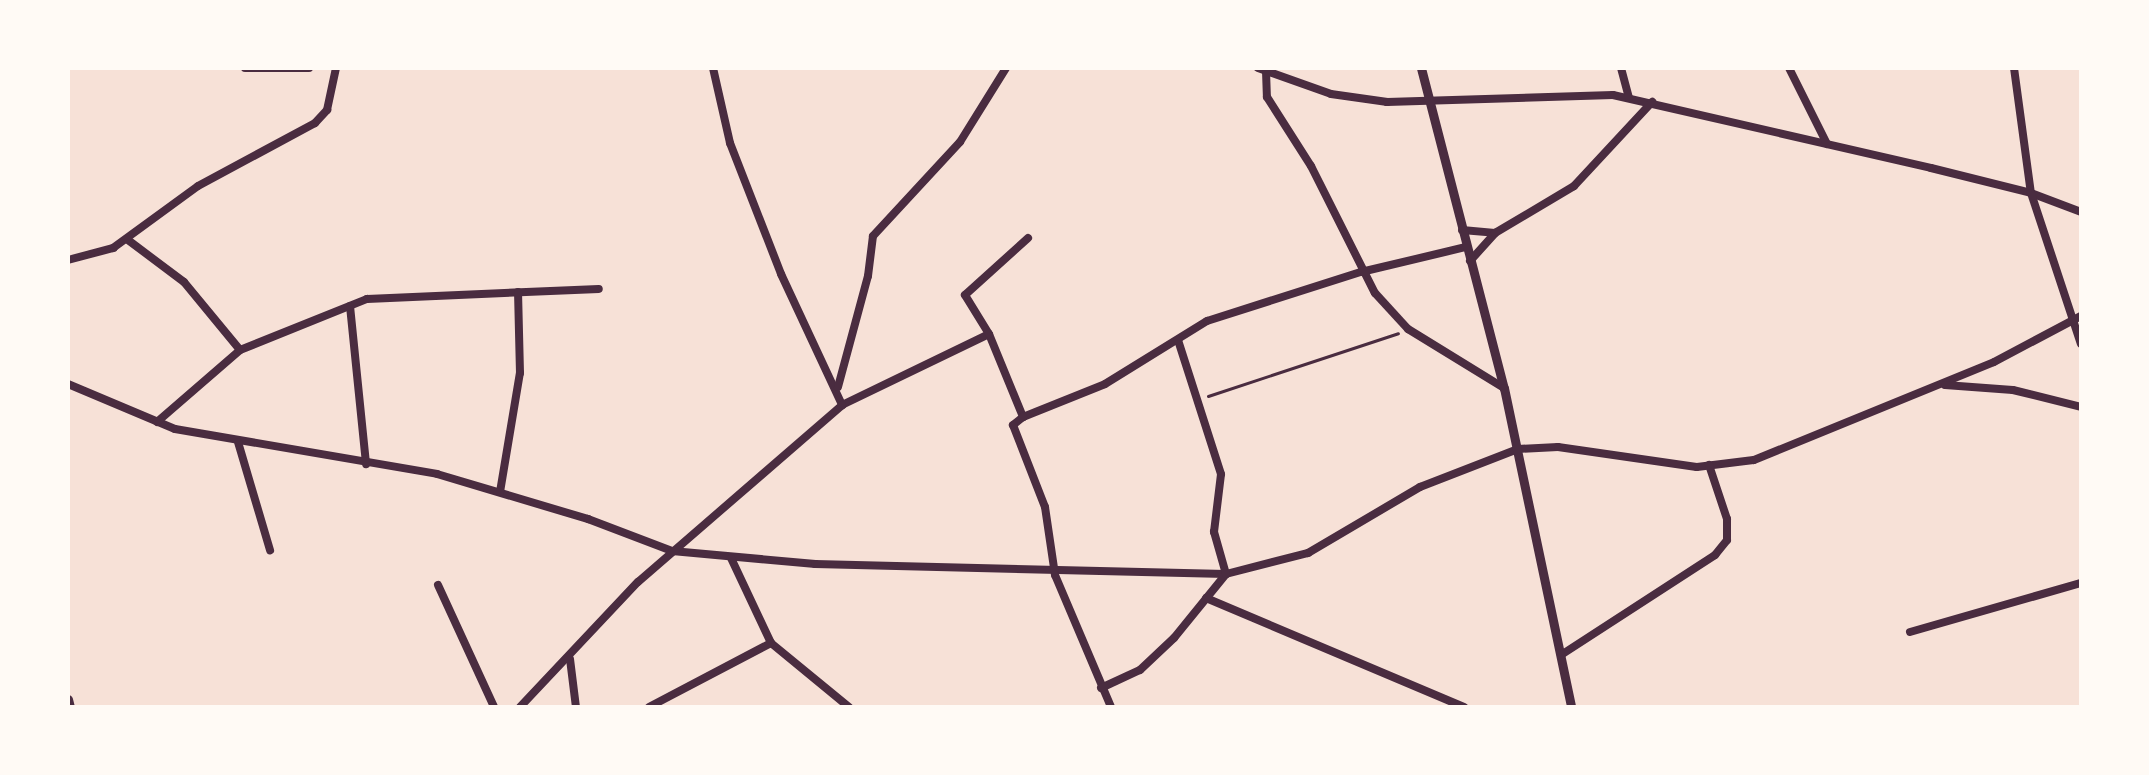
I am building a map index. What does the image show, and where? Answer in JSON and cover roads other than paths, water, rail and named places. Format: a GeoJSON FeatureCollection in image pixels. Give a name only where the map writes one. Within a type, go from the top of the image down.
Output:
{"type":"FeatureCollection","features":[{"type":"Feature","properties":{"kind":"street"},"geometry":{"type":"LineString","coordinates":[[245,68],[309,68]]}},
{"type":"Feature","properties":{"kind":"street"},"geometry":{"type":"LineString","coordinates":[[68,260],[128,240],[198,186],[315,123],[327,110],[336,68]]}},
{"type":"Feature","properties":{"kind":"street"},"geometry":{"type":"LineString","coordinates":[[713,68],[730,143],[781,274],[837,388],[842,405]]}},
{"type":"Feature","properties":{"kind":"street"},"geometry":{"type":"LineString","coordinates":[[837,388],[859,317],[873,236],[960,142],[1006,68]]}},
{"type":"Feature","properties":{"kind":"street"},"geometry":{"type":"LineString","coordinates":[[1421,68],[1504,388],[1571,707]]}},
{"type":"Feature","properties":{"kind":"street"},"geometry":{"type":"LineString","coordinates":[[1621,68],[1629,98]]}},
{"type":"Feature","properties":{"kind":"street"},"geometry":{"type":"LineString","coordinates":[[1789,68],[1827,144]]}},
{"type":"Feature","properties":{"kind":"street"},"geometry":{"type":"LineString","coordinates":[[2014,68],[2031,193],[2078,318],[2081,344]]}},
{"type":"Feature","properties":{"kind":"street"},"geometry":{"type":"LineString","coordinates":[[1262,69],[1331,94],[1387,102],[1629,98],[1652,102],[2031,193],[2081,212]]}},
{"type":"Feature","properties":{"kind":"street"},"geometry":{"type":"LineString","coordinates":[[1262,69],[1267,97],[1311,166],[1361,272],[1408,329],[1504,388]]}},
{"type":"Feature","properties":{"kind":"street"},"geometry":{"type":"LineString","coordinates":[[1470,261],[1495,233],[1574,186],[1652,102]]}},
{"type":"Feature","properties":{"kind":"street"},"geometry":{"type":"LineString","coordinates":[[1462,230],[1495,233]]}},
{"type":"Feature","properties":{"kind":"street"},"geometry":{"type":"LineString","coordinates":[[1023,417],[989,334],[965,295],[1028,238]]}},
{"type":"Feature","properties":{"kind":"street"},"geometry":{"type":"LineString","coordinates":[[128,240],[184,282],[240,350]]}},
{"type":"Feature","properties":{"kind":"street"},"geometry":{"type":"LineString","coordinates":[[1111,707],[1053,568],[1045,507],[1013,425],[1023,417],[1105,384],[1207,321],[1361,272],[1466,247]]}},
{"type":"Feature","properties":{"kind":"street"},"geometry":{"type":"LineString","coordinates":[[157,422],[240,350],[367,299],[599,289]]}},
{"type":"Feature","properties":{"kind":"street"},"geometry":{"type":"LineString","coordinates":[[500,492],[520,373],[518,292]]}},
{"type":"Feature","properties":{"kind":"street"},"geometry":{"type":"LineString","coordinates":[[350,306],[366,464]]}},
{"type":"Feature","properties":{"kind":"street"},"geometry":{"type":"LineString","coordinates":[[68,384],[157,422],[238,442],[437,474],[500,492],[672,551],[731,558],[1226,574],[1308,553],[1420,487],[1518,449],[1558,447],[1631,460],[1709,465],[1754,460],[1940,385],[2078,318]]}},
{"type":"Feature","properties":{"kind":"street"},"geometry":{"type":"LineString","coordinates":[[520,707],[672,551],[842,405],[989,334]]}},
{"type":"Feature","properties":{"kind":"street"},"geometry":{"type":"LineString","coordinates":[[1178,340],[1200,399],[1221,474],[1214,532],[1226,574]]}},
{"type":"Feature","properties":{"kind":"street"},"geometry":{"type":"LineString","coordinates":[[1940,385],[2013,390],[2081,407]]}},
{"type":"Feature","properties":{"kind":"street"},"geometry":{"type":"LineString","coordinates":[[238,442],[270,550]]}},
{"type":"Feature","properties":{"kind":"street"},"geometry":{"type":"LineString","coordinates":[[1561,655],[1715,555],[1727,540],[1727,519],[1709,465]]}},
{"type":"Feature","properties":{"kind":"street"},"geometry":{"type":"LineString","coordinates":[[731,558],[771,643],[849,707]]}},
{"type":"Feature","properties":{"kind":"street"},"geometry":{"type":"LineString","coordinates":[[1101,688],[1140,670],[1174,638],[1226,574]]}},
{"type":"Feature","properties":{"kind":"street"},"geometry":{"type":"LineString","coordinates":[[1910,632],[2081,583]]}},
{"type":"Feature","properties":{"kind":"street"},"geometry":{"type":"LineString","coordinates":[[438,585],[494,707]]}},
{"type":"Feature","properties":{"kind":"street"},"geometry":{"type":"LineString","coordinates":[[1206,598],[1464,707]]}},
{"type":"Feature","properties":{"kind":"street"},"geometry":{"type":"LineString","coordinates":[[649,707],[771,643]]}},
{"type":"Feature","properties":{"kind":"street"},"geometry":{"type":"LineString","coordinates":[[570,659],[576,707]]}},
{"type":"Feature","properties":{"kind":"street"},"geometry":{"type":"LineString","coordinates":[[68,699],[70,707]]}}]}
